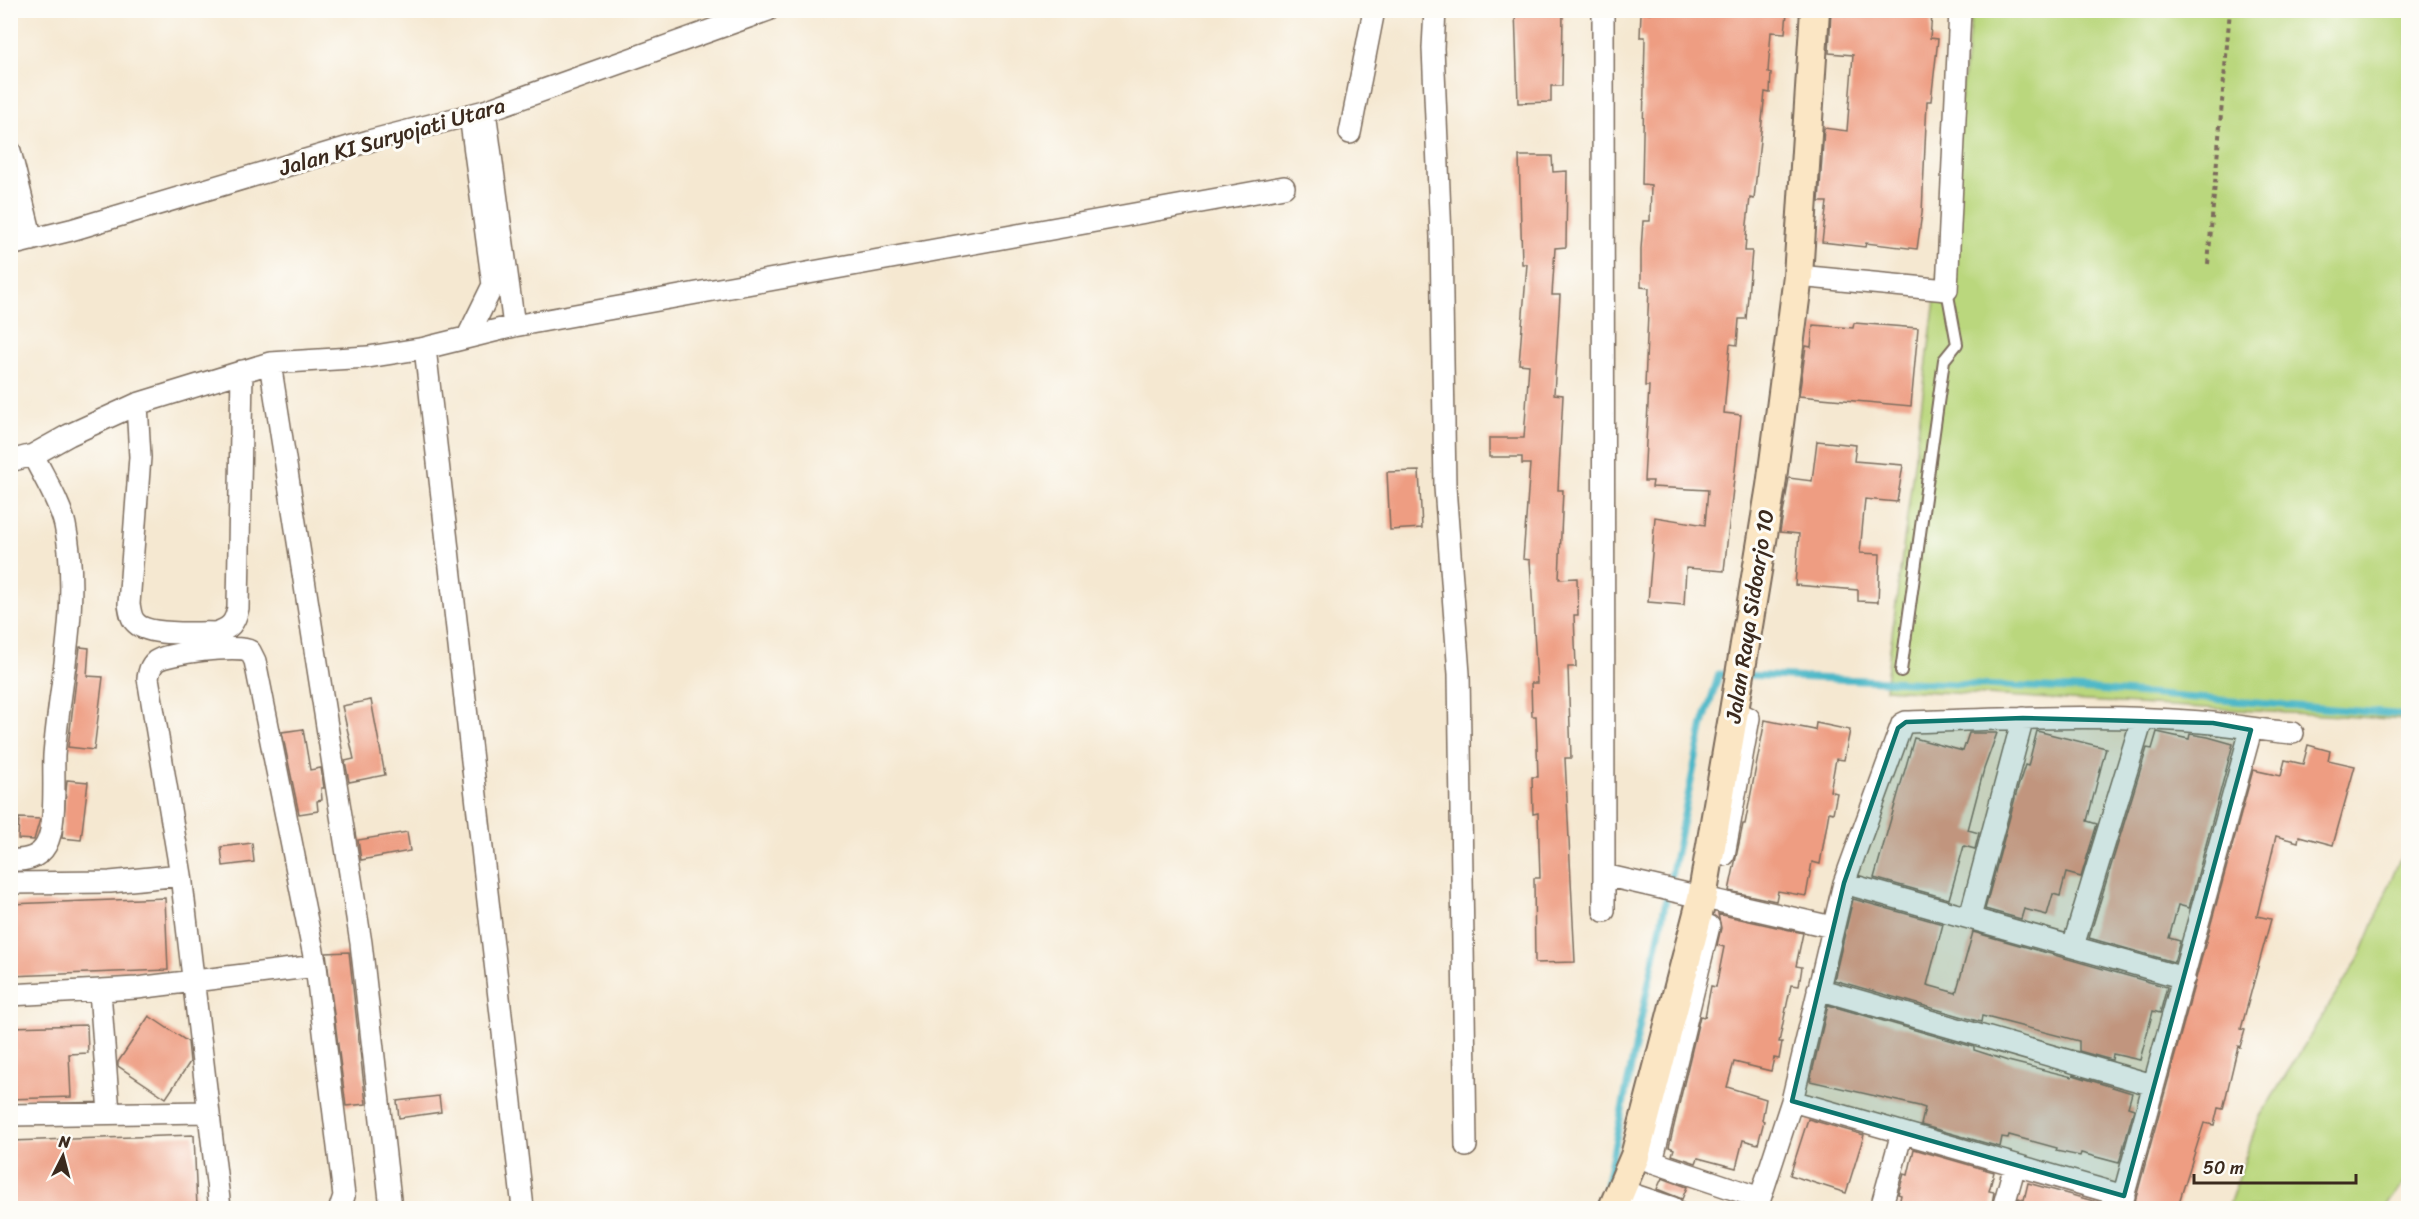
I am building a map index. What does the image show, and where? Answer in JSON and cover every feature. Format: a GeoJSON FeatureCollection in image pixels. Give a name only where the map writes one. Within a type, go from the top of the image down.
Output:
{"type":"FeatureCollection","features":[{"type":"Feature","properties":{"kind":"street","name":"Jalan KI Suryojati Utara"},"geometry":{"type":"LineString","coordinates":[[10,245],[71,230],[369,141],[478,113],[768,10]]}},
{"type":"Feature","properties":{"kind":"street"},"geometry":{"type":"LineString","coordinates":[[1350,133],[1374,10]]}},
{"type":"Feature","properties":{"kind":"street"},"geometry":{"type":"LineString","coordinates":[[1435,10],[1445,487],[1460,674],[1466,1146]]}},
{"type":"Feature","properties":{"kind":"street"},"geometry":{"type":"LineString","coordinates":[[1603,10],[1604,911]]}},
{"type":"Feature","properties":{"kind":"street","name":"Jalan Raya Sidoarjo 10"},"geometry":{"type":"LineString","coordinates":[[1630,1202],[1643,1159],[1701,898],[1771,486],[1798,276],[1815,10]]}},
{"type":"Feature","properties":{"kind":"street"},"geometry":{"type":"LineString","coordinates":[[1798,276],[1947,291],[1960,10]]}},
{"type":"Feature","properties":{"kind":"street"},"geometry":{"type":"LineString","coordinates":[[478,113],[514,326]]}},
{"type":"Feature","properties":{"kind":"street"},"geometry":{"type":"LineString","coordinates":[[468,336],[493,285],[478,113]]}},
{"type":"Feature","properties":{"kind":"street"},"geometry":{"type":"LineString","coordinates":[[10,151],[32,240]]}},
{"type":"Feature","properties":{"kind":"street"},"geometry":{"type":"LineString","coordinates":[[10,461],[33,455],[137,404],[270,363],[368,357],[425,348],[514,326],[1284,187]]}},
{"type":"Feature","properties":{"kind":"street"},"geometry":{"type":"LineString","coordinates":[[425,348],[523,1209]]}},
{"type":"Feature","properties":{"kind":"street"},"geometry":{"type":"LineString","coordinates":[[270,363],[361,943],[391,1209]]}},
{"type":"Feature","properties":{"kind":"street"},"geometry":{"type":"LineString","coordinates":[[137,404],[140,457],[129,604],[132,615],[135,622],[150,631],[215,633],[224,631],[231,626],[238,608],[242,371]]}},
{"type":"Feature","properties":{"kind":"street"},"geometry":{"type":"LineString","coordinates":[[10,860],[30,858],[47,845],[51,824],[56,736],[69,639],[71,574],[65,523],[33,455]]}},
{"type":"Feature","properties":{"kind":"street"},"geometry":{"type":"LineString","coordinates":[[220,1209],[181,875],[149,685],[149,672],[155,662],[162,658],[233,647],[246,648],[255,661],[316,966],[344,1196],[340,1209]]}},
{"type":"Feature","properties":{"kind":"street"},"geometry":{"type":"LineString","coordinates":[[1970,917],[2023,718]]}},
{"type":"Feature","properties":{"kind":"street"},"geometry":{"type":"LineString","coordinates":[[1643,1159],[1759,1203],[1792,1101],[1844,883],[1902,724],[2023,718],[2142,720],[2212,723],[2251,730],[2293,733]]}},
{"type":"Feature","properties":{"kind":"street"},"geometry":{"type":"LineString","coordinates":[[2073,946],[2142,720]]}},
{"type":"Feature","properties":{"kind":"street"},"geometry":{"type":"LineString","coordinates":[[1792,1101],[2014,1165],[2122,1202],[2251,730]]}},
{"type":"Feature","properties":{"kind":"street"},"geometry":{"type":"LineString","coordinates":[[10,883],[110,882],[181,875]]}},
{"type":"Feature","properties":{"kind":"street"},"geometry":{"type":"LineString","coordinates":[[1604,875],[1652,884],[1701,898],[1832,927]]}},
{"type":"Feature","properties":{"kind":"street"},"geometry":{"type":"LineString","coordinates":[[1844,883],[2184,978]]}},
{"type":"Feature","properties":{"kind":"street"},"geometry":{"type":"LineString","coordinates":[[10,995],[100,991],[316,966]]}},
{"type":"Feature","properties":{"kind":"street"},"geometry":{"type":"LineString","coordinates":[[1818,988],[2153,1085]]}},
{"type":"Feature","properties":{"kind":"street"},"geometry":{"type":"LineString","coordinates":[[100,991],[110,1113]]}},
{"type":"Feature","properties":{"kind":"street"},"geometry":{"type":"LineString","coordinates":[[10,1115],[208,1112]]}},
{"type":"Feature","properties":{"kind":"street"},"geometry":{"type":"LineString","coordinates":[[1881,1209],[1902,1133]]}},
{"type":"Feature","properties":{"kind":"street"},"geometry":{"type":"LineString","coordinates":[[2003,1209],[2014,1165]]}},
{"type":"Feature","properties":{"kind":"street"},"geometry":{"type":"LineString","coordinates":[[1630,1202],[1673,1209]]}},
{"type":"Feature","properties":{"kind":"lane"},"geometry":{"type":"LineString","coordinates":[[1901,671],[1944,360],[1957,344],[1947,291]]}},
{"type":"Feature","properties":{"kind":"path"},"geometry":{"type":"LineString","coordinates":[[2208,264],[2230,10]]}},
{"type":"Feature","properties":{"kind":"highlighted area"},"geometry":{"type":"Polygon","coordinates":[[[2023,718],[2213,723],[2251,730],[2124,1196],[1792,1101],[1844,883],[1898,728],[1906,722],[2023,718]]]}},
{"type":"Feature","properties":{"kind":"green space"},"geometry":{"type":"Polygon","coordinates":[[[1972,11],[2408,11],[2408,720],[1885,689],[1972,11]]]}},
{"type":"Feature","properties":{"kind":"green space"},"geometry":{"type":"Polygon","coordinates":[[[2408,839],[2408,1178],[2385,1208],[2228,1208],[2259,1118],[2360,956],[2408,839]]]}},
{"type":"Feature","properties":{"kind":"building"},"geometry":{"type":"Polygon","coordinates":[[[1515,10],[1563,10],[1562,86],[1551,86],[1551,102],[1518,103],[1515,10]]]}},
{"type":"Feature","properties":{"kind":"building"},"geometry":{"type":"Polygon","coordinates":[[[1650,10],[1787,13],[1785,33],[1771,32],[1768,72],[1771,73],[1770,93],[1765,92],[1754,199],[1750,198],[1747,224],[1745,251],[1752,251],[1746,319],[1739,319],[1737,345],[1730,344],[1724,413],[1741,415],[1724,571],[1686,568],[1684,605],[1648,602],[1655,517],[1705,525],[1708,490],[1652,487],[1653,481],[1644,481],[1649,386],[1645,386],[1649,288],[1641,287],[1641,249],[1643,221],[1650,221],[1651,185],[1642,184],[1645,37],[1640,37],[1641,12],[1650,13],[1650,10]]]}},
{"type":"Feature","properties":{"kind":"building"},"geometry":{"type":"Polygon","coordinates":[[[1831,10],[1925,10],[1925,15],[1932,15],[1930,38],[1938,39],[1931,101],[1927,101],[1922,213],[1917,249],[1866,243],[1865,247],[1822,242],[1827,202],[1819,202],[1824,128],[1847,131],[1853,55],[1829,53],[1831,10]]]}},
{"type":"Feature","properties":{"kind":"building"},"geometry":{"type":"Polygon","coordinates":[[[1519,156],[1552,156],[1553,172],[1567,171],[1566,247],[1555,248],[1552,295],[1560,295],[1554,394],[1563,395],[1558,490],[1563,490],[1559,579],[1577,578],[1578,615],[1574,615],[1576,667],[1568,667],[1571,758],[1565,758],[1575,962],[1535,963],[1534,878],[1540,878],[1538,813],[1533,814],[1532,777],[1538,777],[1536,716],[1532,716],[1531,683],[1537,683],[1530,560],[1523,559],[1530,464],[1522,464],[1522,457],[1489,457],[1489,438],[1524,438],[1529,365],[1519,364],[1527,264],[1522,264],[1519,156]]]}},
{"type":"Feature","properties":{"kind":"building"},"geometry":{"type":"Polygon","coordinates":[[[1854,323],[1918,328],[1911,406],[1799,396],[1806,346],[1811,347],[1813,325],[1853,328],[1854,323]]]}},
{"type":"Feature","properties":{"kind":"building"},"geometry":{"type":"Polygon","coordinates":[[[1817,441],[1856,445],[1854,461],[1903,465],[1897,502],[1865,499],[1860,553],[1880,554],[1878,602],[1858,601],[1858,590],[1795,585],[1799,534],[1780,532],[1789,478],[1812,481],[1817,441]]]}},
{"type":"Feature","properties":{"kind":"building"},"geometry":{"type":"Polygon","coordinates":[[[1419,471],[1422,528],[1390,530],[1387,472],[1419,471]]]}},
{"type":"Feature","properties":{"kind":"building"},"geometry":{"type":"Polygon","coordinates":[[[80,647],[89,648],[87,676],[103,677],[94,750],[68,747],[80,647]]]}},
{"type":"Feature","properties":{"kind":"building"},"geometry":{"type":"Polygon","coordinates":[[[371,700],[385,775],[349,782],[345,761],[354,759],[342,706],[371,700]]]}},
{"type":"Feature","properties":{"kind":"building"},"geometry":{"type":"Polygon","coordinates":[[[1765,720],[1815,730],[1816,723],[1850,730],[1844,760],[1836,759],[1830,791],[1837,793],[1833,813],[1829,812],[1820,864],[1812,862],[1806,896],[1778,891],[1776,901],[1729,891],[1743,824],[1745,824],[1765,720]]]}},
{"type":"Feature","properties":{"kind":"building"},"geometry":{"type":"Polygon","coordinates":[[[303,729],[310,770],[321,768],[324,788],[321,788],[322,800],[317,801],[318,811],[299,814],[282,732],[303,729]]]}},
{"type":"Feature","properties":{"kind":"building"},"geometry":{"type":"Polygon","coordinates":[[[2037,731],[2106,748],[2087,821],[2097,824],[2081,877],[2066,873],[2060,896],[2053,894],[2047,915],[2024,909],[2021,919],[1985,909],[2018,787],[2025,765],[2028,766],[2037,731]]]}},
{"type":"Feature","properties":{"kind":"building"},"geometry":{"type":"Polygon","coordinates":[[[2157,732],[2189,739],[2190,734],[2233,744],[2189,908],[2178,905],[2169,938],[2180,941],[2174,962],[2089,938],[2147,748],[2152,749],[2157,732]]]}},
{"type":"Feature","properties":{"kind":"building"},"geometry":{"type":"Polygon","coordinates":[[[1969,733],[1997,733],[1984,769],[1968,830],[1979,833],[1975,849],[1964,846],[1949,899],[1874,878],[1914,738],[1963,751],[1969,733]]]}},
{"type":"Feature","properties":{"kind":"building"},"geometry":{"type":"Polygon","coordinates":[[[2308,745],[2330,751],[2328,760],[2355,766],[2333,845],[2299,836],[2298,842],[2276,836],[2257,916],[2271,919],[2241,1029],[2245,1030],[2240,1047],[2238,1046],[2223,1109],[2218,1108],[2214,1125],[2204,1123],[2177,1209],[2145,1209],[2134,1205],[2253,770],[2281,776],[2285,760],[2303,764],[2308,745]]]}},
{"type":"Feature","properties":{"kind":"building"},"geometry":{"type":"Polygon","coordinates":[[[67,780],[88,782],[81,840],[62,838],[67,780]]]}},
{"type":"Feature","properties":{"kind":"building"},"geometry":{"type":"Polygon","coordinates":[[[19,818],[40,819],[34,840],[18,839],[19,818]]]}},
{"type":"Feature","properties":{"kind":"building"},"geometry":{"type":"Polygon","coordinates":[[[407,832],[410,851],[361,860],[358,840],[407,832]]]}},
{"type":"Feature","properties":{"kind":"building"},"geometry":{"type":"Polygon","coordinates":[[[252,843],[254,862],[223,866],[221,847],[252,843]]]}},
{"type":"Feature","properties":{"kind":"building"},"geometry":{"type":"Polygon","coordinates":[[[165,898],[168,970],[10,976],[10,904],[165,898]]]}},
{"type":"Feature","properties":{"kind":"building"},"geometry":{"type":"Polygon","coordinates":[[[1853,899],[1943,924],[1927,985],[1956,993],[1973,932],[2167,987],[2160,1013],[2153,1011],[2140,1060],[2113,1054],[2112,1060],[2079,1051],[2079,1041],[1982,1016],[1981,1022],[1834,980],[1853,899]]]}},
{"type":"Feature","properties":{"kind":"building"},"geometry":{"type":"Polygon","coordinates":[[[1718,914],[1803,933],[1796,966],[1802,967],[1799,986],[1791,985],[1779,1042],[1782,1042],[1779,1059],[1774,1058],[1771,1071],[1734,1062],[1727,1087],[1766,1099],[1762,1120],[1764,1121],[1758,1144],[1743,1140],[1736,1168],[1698,1158],[1696,1163],[1672,1155],[1674,1149],[1669,1147],[1700,1016],[1705,1017],[1711,986],[1716,987],[1724,947],[1717,945],[1721,928],[1718,914]]]}},
{"type":"Feature","properties":{"kind":"building"},"geometry":{"type":"Polygon","coordinates":[[[349,952],[366,1104],[346,1106],[326,953],[349,952]]]}},
{"type":"Feature","properties":{"kind":"building"},"geometry":{"type":"Polygon","coordinates":[[[1828,1005],[1974,1047],[1974,1050],[2008,1061],[2072,1077],[2073,1075],[2132,1093],[2128,1107],[2134,1109],[2119,1163],[2081,1153],[2080,1156],[2056,1151],[2057,1148],[2009,1135],[2008,1138],[2002,1137],[2000,1147],[1921,1125],[1925,1108],[1810,1081],[1828,1005]]]}},
{"type":"Feature","properties":{"kind":"building"},"geometry":{"type":"Polygon","coordinates":[[[149,1016],[188,1042],[190,1062],[166,1098],[118,1066],[118,1062],[149,1016]]]}},
{"type":"Feature","properties":{"kind":"building"},"geometry":{"type":"Polygon","coordinates":[[[87,1025],[88,1053],[69,1054],[71,1097],[10,1099],[10,1027],[87,1025]]]}},
{"type":"Feature","properties":{"kind":"building"},"geometry":{"type":"Polygon","coordinates":[[[439,1096],[441,1112],[399,1118],[397,1101],[439,1096]]]}},
{"type":"Feature","properties":{"kind":"building"},"geometry":{"type":"Polygon","coordinates":[[[1808,1119],[1864,1135],[1846,1193],[1790,1175],[1808,1119]]]}},
{"type":"Feature","properties":{"kind":"building"},"geometry":{"type":"Polygon","coordinates":[[[194,1135],[197,1207],[10,1209],[10,1141],[194,1135]]]}},
{"type":"Feature","properties":{"kind":"building"},"geometry":{"type":"Polygon","coordinates":[[[1914,1149],[1994,1172],[1989,1191],[1994,1192],[1991,1209],[1898,1209],[1901,1195],[1898,1194],[1904,1174],[1908,1175],[1914,1149]]]}},
{"type":"Feature","properties":{"kind":"building"},"geometry":{"type":"Polygon","coordinates":[[[1662,1178],[1687,1187],[1682,1199],[1657,1189],[1662,1178]]]}},
{"type":"Feature","properties":{"kind":"building"},"geometry":{"type":"Polygon","coordinates":[[[2028,1183],[2108,1205],[2108,1209],[2016,1209],[2019,1198],[2024,1200],[2028,1183]]]}},
{"type":"Feature","properties":{"kind":"waterway"},"geometry":{"type":"LineString","coordinates":[[1595,1208],[1605,1191],[1703,724],[1719,674],[1734,675]]}},
{"type":"Feature","properties":{"kind":"waterway"},"geometry":{"type":"LineString","coordinates":[[1745,675],[2096,690],[2408,715]]}}]}
